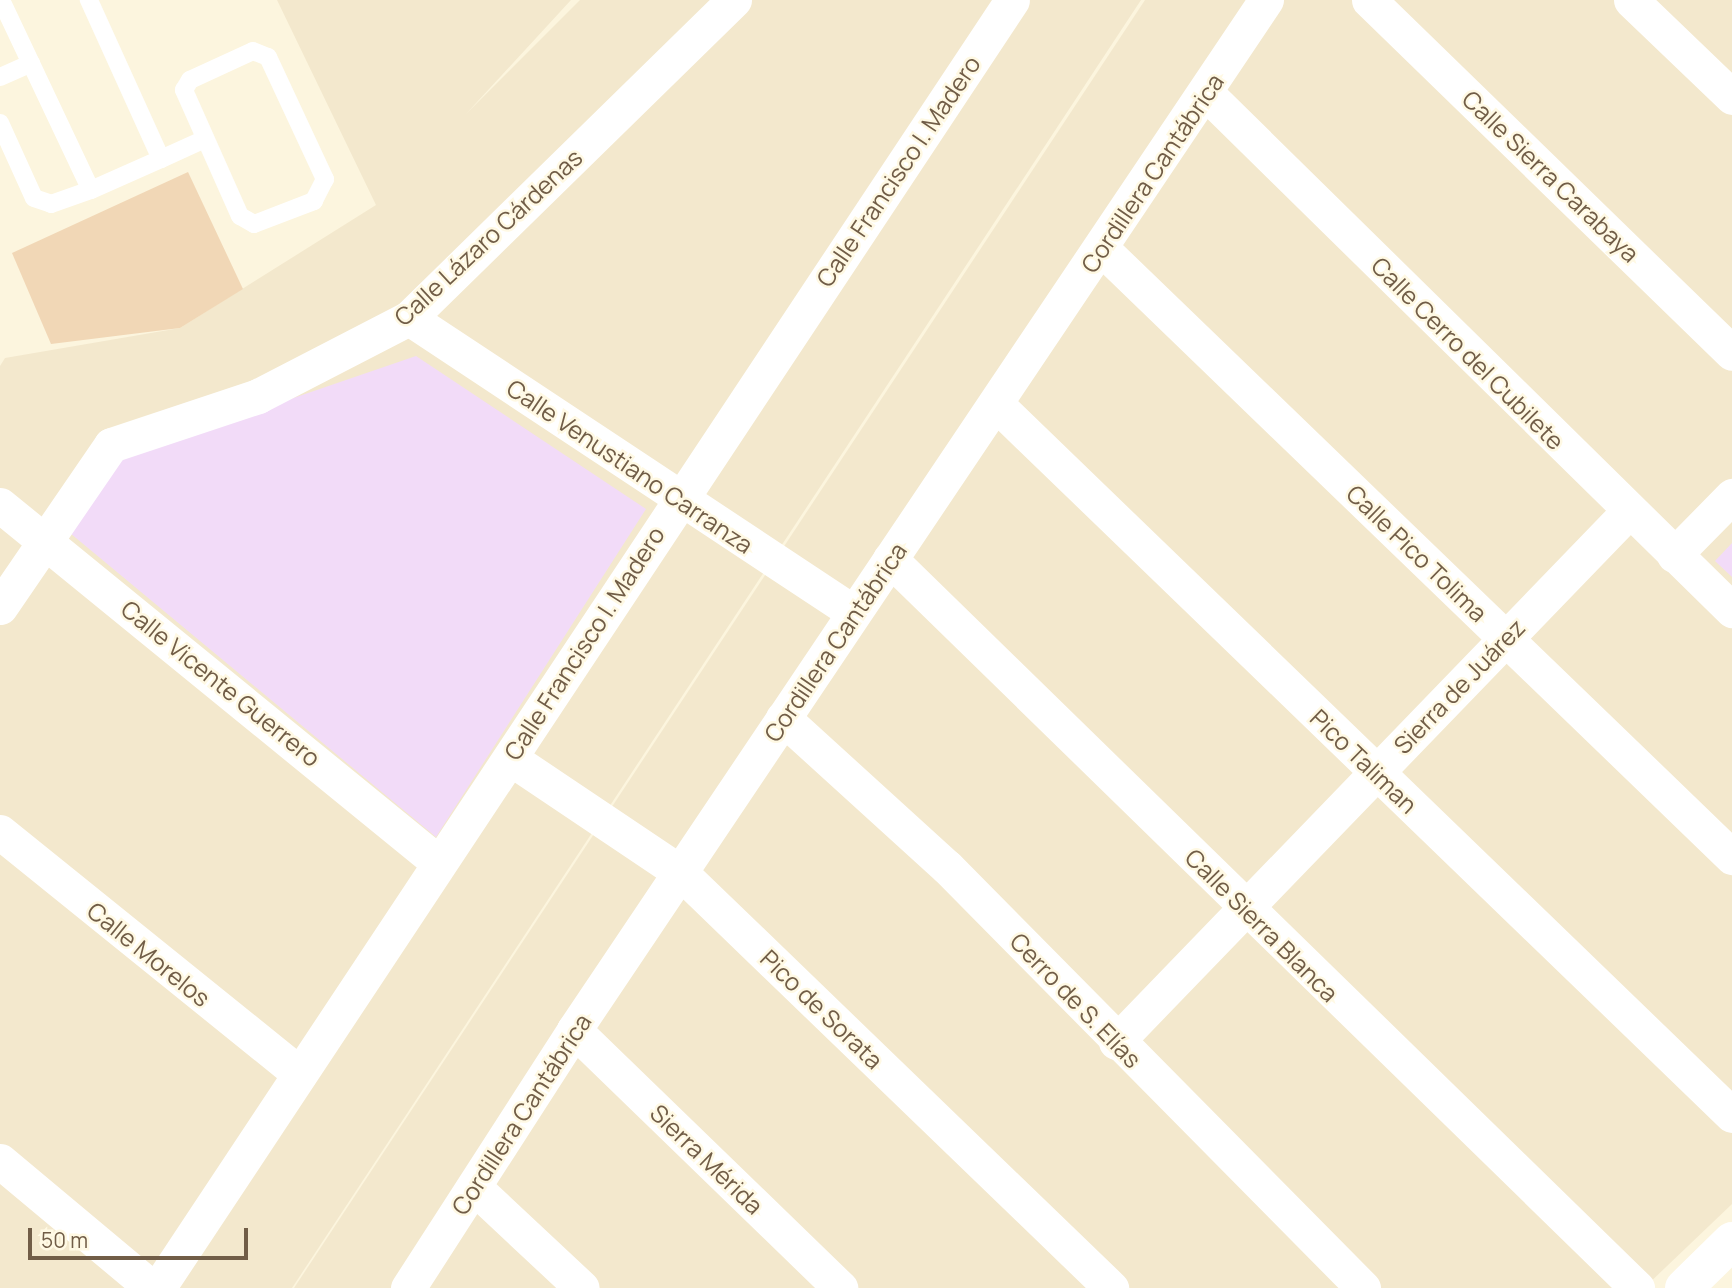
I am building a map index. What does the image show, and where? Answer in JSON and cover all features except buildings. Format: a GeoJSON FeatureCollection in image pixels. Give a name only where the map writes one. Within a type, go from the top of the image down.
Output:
{"type":"FeatureCollection","features":[{"type":"Feature","properties":{"kind":"street","name":"Calle Lázaro Cárdenas"},"geometry":{"type":"LineString","coordinates":[[0,607],[111,445],[258,396],[409,318],[734,0]]}},
{"type":"Feature","properties":{"kind":"street","name":"Calle Francisco I. Madero"},"geometry":{"type":"LineString","coordinates":[[158,1288],[679,498],[1012,0]]}},
{"type":"Feature","properties":{"kind":"street","name":"Cordillera Cantábrica"},"geometry":{"type":"LineString","coordinates":[[408,1288],[475,1188],[574,1030],[853,612],[1102,249],[1266,0]]}},
{"type":"Feature","properties":{"kind":"street","name":"Calle Sierra Carabaya"},"geometry":{"type":"LineString","coordinates":[[1369,0],[1732,353]]}},
{"type":"Feature","properties":{"kind":"street"},"geometry":{"type":"LineString","coordinates":[[1631,0],[1732,97]]}},
{"type":"Feature","properties":{"kind":"street","name":"Calle Cerro del Cubilete"},"geometry":{"type":"LineString","coordinates":[[1206,93],[1628,512],[1732,610]]}},
{"type":"Feature","properties":{"kind":"street","name":"Calle Pico Tolima"},"geometry":{"type":"LineString","coordinates":[[1102,249],[1732,857]]}},
{"type":"Feature","properties":{"kind":"street","name":"Calle Venustiano Carranza"},"geometry":{"type":"LineString","coordinates":[[409,318],[853,612]]}},
{"type":"Feature","properties":{"kind":"street","name":"Pico Taliman"},"geometry":{"type":"LineString","coordinates":[[997,405],[1732,1115]]}},
{"type":"Feature","properties":{"kind":"street"},"geometry":{"type":"LineString","coordinates":[[1674,555],[1732,496]]}},
{"type":"Feature","properties":{"kind":"street","name":"Calle Vicente Guerrero"},"geometry":{"type":"LineString","coordinates":[[0,505],[47,540],[439,863]]}},
{"type":"Feature","properties":{"kind":"street","name":"Sierra de Juárez"},"geometry":{"type":"LineString","coordinates":[[1116,1042],[1628,512]]}},
{"type":"Feature","properties":{"kind":"street","name":"Calle Sierra Blanca"},"geometry":{"type":"LineString","coordinates":[[890,559],[1244,911],[1637,1288]]}},
{"type":"Feature","properties":{"kind":"street","name":"Cerro de S. Elías"},"geometry":{"type":"LineString","coordinates":[[783,718],[947,867],[1116,1042],[1363,1288]]}},
{"type":"Feature","properties":{"kind":"street","name":"Pico de Sorata"},"geometry":{"type":"LineString","coordinates":[[510,758],[681,873],[1111,1288]]}},
{"type":"Feature","properties":{"kind":"street","name":"Calle Morelos"},"geometry":{"type":"LineString","coordinates":[[0,832],[300,1074]]}},
{"type":"Feature","properties":{"kind":"street","name":"Sierra Mérida"},"geometry":{"type":"LineString","coordinates":[[574,1030],[840,1288]]}},
{"type":"Feature","properties":{"kind":"street"},"geometry":{"type":"LineString","coordinates":[[0,1161],[152,1288]]}},
{"type":"Feature","properties":{"kind":"street"},"geometry":{"type":"LineString","coordinates":[[475,1188],[582,1288]]}},
{"type":"Feature","properties":{"kind":"street"},"geometry":{"type":"LineString","coordinates":[[1684,1288],[1732,1241]]}},
{"type":"Feature","properties":{"kind":"lane"},"geometry":{"type":"LineString","coordinates":[[1,0],[91,190]]}},
{"type":"Feature","properties":{"kind":"lane"},"geometry":{"type":"LineString","coordinates":[[89,0],[161,159]]}},
{"type":"Feature","properties":{"kind":"lane"},"geometry":{"type":"LineString","coordinates":[[258,52],[268,57],[324,187],[314,201],[262,224],[246,222],[205,139],[186,83],[258,52]]}},
{"type":"Feature","properties":{"kind":"lane"},"geometry":{"type":"LineString","coordinates":[[0,78],[31,63]]}},
{"type":"Feature","properties":{"kind":"lane"},"geometry":{"type":"LineString","coordinates":[[0,123],[34,198],[51,204],[91,190],[205,139]]}},
{"type":"Feature","properties":{"kind":"shaded area"},"geometry":{"type":"Polygon","coordinates":[[[277,0],[571,0],[466,114],[580,0],[1141,0],[292,1288],[0,1288],[0,366],[5,358],[180,328],[376,205],[277,0]]]}},
{"type":"Feature","properties":{"kind":"shaded area"},"geometry":{"type":"Polygon","coordinates":[[[1145,0],[1732,0],[1732,1204],[1644,1288],[294,1288],[1145,0]]]}},
{"type":"Feature","properties":{"kind":"shaded area"},"geometry":{"type":"Polygon","coordinates":[[[416,356],[646,509],[436,837],[70,533],[104,463],[416,356]]]}},
{"type":"Feature","properties":{"kind":"shaded area"},"geometry":{"type":"Polygon","coordinates":[[[1732,543],[1732,577],[1715,561],[1732,543]]]}}]}
